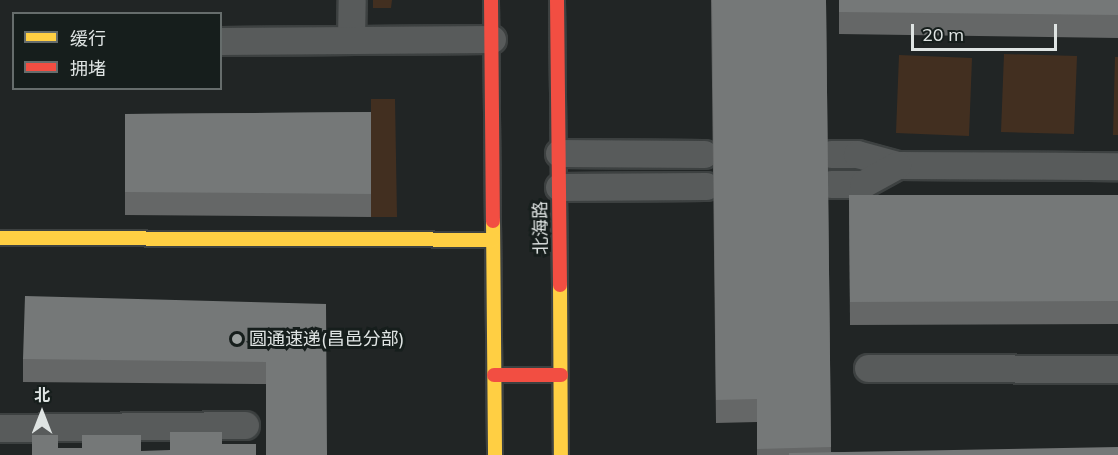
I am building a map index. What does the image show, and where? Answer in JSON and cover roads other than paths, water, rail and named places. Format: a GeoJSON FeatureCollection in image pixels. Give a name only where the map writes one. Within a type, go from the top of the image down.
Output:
{"type":"FeatureCollection","features":[{"type":"Feature","properties":{"kind":"main road"},"geometry":{"type":"LineString","coordinates":[[492,0],[495,455]]}},
{"type":"Feature","properties":{"kind":"main road","name":"北海路"},"geometry":{"type":"LineString","coordinates":[[557,0],[561,455]]}},
{"type":"Feature","properties":{"kind":"main road"},"geometry":{"type":"LineString","coordinates":[[0,238],[493,240]]}},
{"type":"Feature","properties":{"kind":"main road"},"geometry":{"type":"LineString","coordinates":[[494,375],[561,375]]}},
{"type":"Feature","properties":{"kind":"lane"},"geometry":{"type":"LineString","coordinates":[[351,39],[352,0]]}},
{"type":"Feature","properties":{"kind":"lane"},"geometry":{"type":"LineString","coordinates":[[222,41],[492,39]]}},
{"type":"Feature","properties":{"kind":"lane"},"geometry":{"type":"LineString","coordinates":[[559,153],[704,154]]}},
{"type":"Feature","properties":{"kind":"lane"},"geometry":{"type":"LineString","coordinates":[[831,154],[857,154],[897,165],[1118,166]]}},
{"type":"Feature","properties":{"kind":"lane"},"geometry":{"type":"LineString","coordinates":[[831,184],[863,184],[897,165]]}},
{"type":"Feature","properties":{"kind":"lane"},"geometry":{"type":"LineString","coordinates":[[559,187],[706,186]]}},
{"type":"Feature","properties":{"kind":"lane"},"geometry":{"type":"LineString","coordinates":[[868,368],[1118,369]]}},
{"type":"Feature","properties":{"kind":"lane"},"geometry":{"type":"LineString","coordinates":[[0,428],[245,425]]}},
{"type":"Feature","properties":{"kind":"place","name":"圆通速递(昌邑分部)"},"geometry":{"type":"Point","coordinates":[237,339]}}]}
